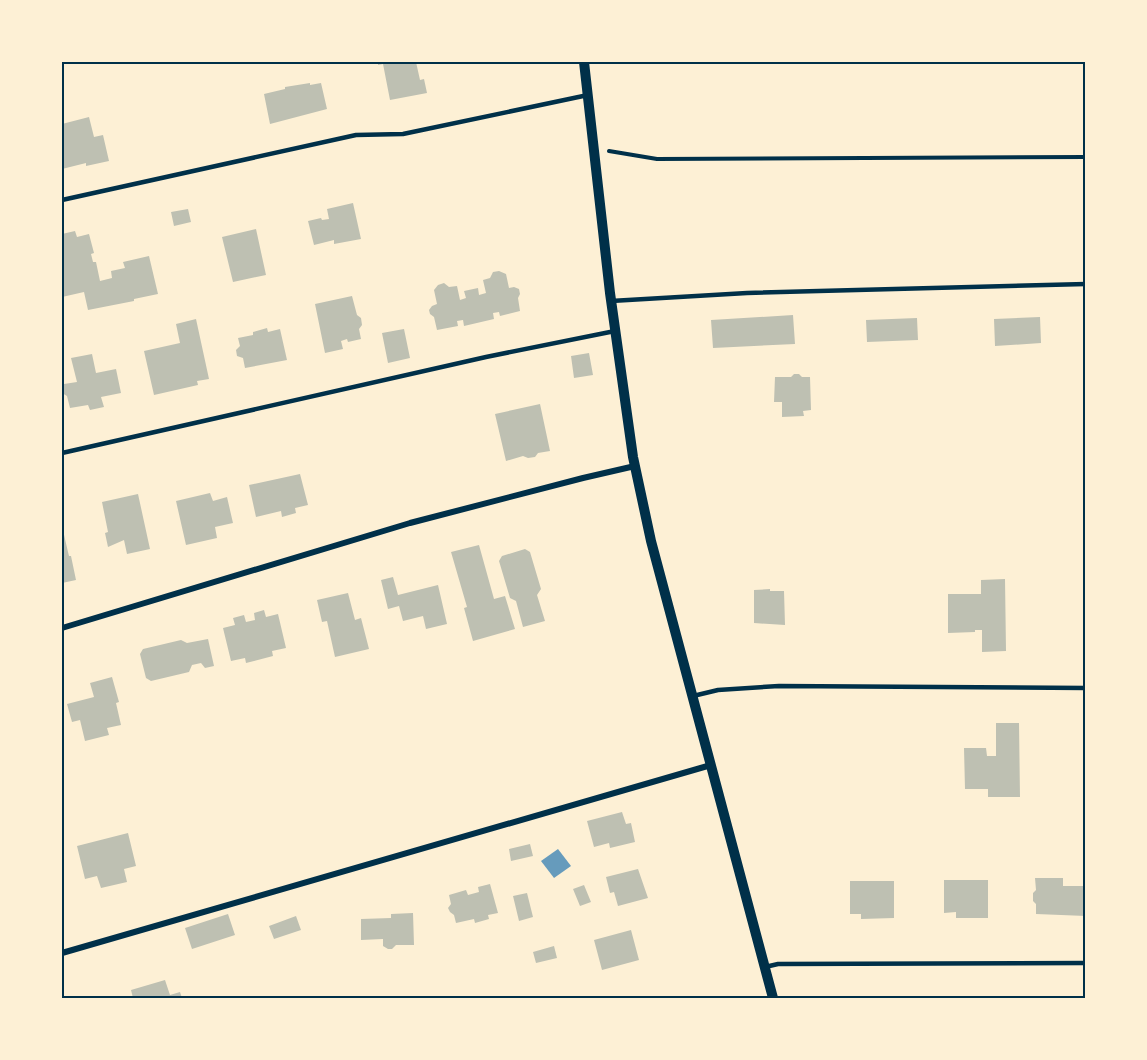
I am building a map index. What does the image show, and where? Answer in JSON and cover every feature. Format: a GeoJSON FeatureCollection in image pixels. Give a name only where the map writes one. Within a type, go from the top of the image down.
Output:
{"type":"FeatureCollection","features":[{"type":"Feature","properties":{"kind":"street"},"geometry":{"type":"LineString","coordinates":[[584,62],[611,301],[635,466],[651,541],[773,999]]}},
{"type":"Feature","properties":{"kind":"street"},"geometry":{"type":"LineString","coordinates":[[62,628],[410,524],[583,477],[635,466]]}},
{"type":"Feature","properties":{"kind":"street"},"geometry":{"type":"LineString","coordinates":[[62,953],[711,765]]}},
{"type":"Feature","properties":{"kind":"lane"},"geometry":{"type":"LineString","coordinates":[[62,200],[356,135],[403,134],[588,95]]}},
{"type":"Feature","properties":{"kind":"lane"},"geometry":{"type":"LineString","coordinates":[[611,301],[747,292],[1086,284]]}},
{"type":"Feature","properties":{"kind":"lane"},"geometry":{"type":"LineString","coordinates":[[62,453],[486,357],[615,331]]}},
{"type":"Feature","properties":{"kind":"lane"},"geometry":{"type":"LineString","coordinates":[[693,696],[718,690],[779,686],[1086,688]]}},
{"type":"Feature","properties":{"kind":"lane"},"geometry":{"type":"LineString","coordinates":[[765,967],[778,964],[1086,963]]}},
{"type":"Feature","properties":{"kind":"path"},"geometry":{"type":"LineString","coordinates":[[593,148],[657,159],[1086,157]]}},
{"type":"Feature","properties":{"kind":"water"},"geometry":{"type":"Polygon","coordinates":[[[558,849],[571,866],[554,878],[541,861],[558,849]]]}},
{"type":"Feature","properties":{"kind":"building"},"geometry":{"type":"Polygon","coordinates":[[[378,62],[416,62],[420,80],[424,79],[427,93],[390,100],[383,64],[378,65],[378,62]]]}},
{"type":"Feature","properties":{"kind":"building"},"geometry":{"type":"Polygon","coordinates":[[[310,83],[310,85],[321,83],[327,109],[270,124],[264,94],[285,89],[285,87],[310,83]]]}},
{"type":"Feature","properties":{"kind":"building"},"geometry":{"type":"Polygon","coordinates":[[[89,117],[94,137],[103,135],[109,161],[86,166],[86,163],[62,169],[62,124],[89,117]]]}},
{"type":"Feature","properties":{"kind":"building"},"geometry":{"type":"Polygon","coordinates":[[[353,203],[361,239],[334,244],[334,240],[314,245],[308,221],[329,219],[327,209],[353,203]]]}},
{"type":"Feature","properties":{"kind":"building"},"geometry":{"type":"Polygon","coordinates":[[[188,209],[191,222],[174,226],[171,212],[188,209]]]}},
{"type":"Feature","properties":{"kind":"building"},"geometry":{"type":"Polygon","coordinates":[[[256,229],[266,275],[233,282],[222,237],[256,229]]]}},
{"type":"Feature","properties":{"kind":"building"},"geometry":{"type":"Polygon","coordinates":[[[75,231],[77,237],[89,234],[94,253],[91,254],[93,262],[96,262],[100,281],[112,278],[111,271],[125,268],[123,262],[149,256],[158,294],[88,310],[84,292],[62,297],[62,234],[75,231]]]}},
{"type":"Feature","properties":{"kind":"building"},"geometry":{"type":"Polygon","coordinates":[[[499,271],[506,274],[509,288],[519,289],[520,311],[500,316],[499,312],[493,313],[494,319],[464,326],[463,320],[457,321],[458,326],[437,330],[434,317],[429,310],[437,304],[434,290],[438,285],[444,283],[449,287],[457,286],[460,300],[466,298],[464,291],[478,288],[479,295],[486,293],[483,280],[490,278],[493,272],[499,271]]]}},
{"type":"Feature","properties":{"kind":"building"},"geometry":{"type":"Polygon","coordinates":[[[352,296],[357,315],[361,318],[362,325],[359,329],[361,339],[341,341],[343,349],[325,353],[315,304],[352,296]]]}},
{"type":"Feature","properties":{"kind":"building"},"geometry":{"type":"Polygon","coordinates":[[[793,315],[795,344],[713,348],[711,320],[793,315]]]}},
{"type":"Feature","properties":{"kind":"building"},"geometry":{"type":"Polygon","coordinates":[[[1040,317],[1041,343],[995,346],[994,319],[1040,317]]]}},
{"type":"Feature","properties":{"kind":"building"},"geometry":{"type":"Polygon","coordinates":[[[917,318],[918,340],[867,342],[866,320],[917,318]]]}},
{"type":"Feature","properties":{"kind":"building"},"geometry":{"type":"Polygon","coordinates":[[[196,319],[209,379],[197,381],[198,385],[154,395],[144,351],[180,343],[176,324],[196,319]]]}},
{"type":"Feature","properties":{"kind":"building"},"geometry":{"type":"Polygon","coordinates":[[[267,328],[268,332],[280,329],[287,360],[245,368],[243,358],[237,356],[236,350],[240,346],[238,338],[253,335],[253,332],[267,328]]]}},
{"type":"Feature","properties":{"kind":"building"},"geometry":{"type":"Polygon","coordinates":[[[404,329],[410,358],[388,363],[382,333],[404,329]]]}},
{"type":"Feature","properties":{"kind":"building"},"geometry":{"type":"Polygon","coordinates":[[[589,353],[593,375],[574,378],[571,356],[589,353]]]}},
{"type":"Feature","properties":{"kind":"building"},"geometry":{"type":"Polygon","coordinates":[[[92,354],[96,373],[116,369],[121,393],[101,397],[104,407],[90,410],[88,405],[70,408],[67,396],[62,393],[62,389],[64,384],[77,382],[71,358],[92,354]]]}},
{"type":"Feature","properties":{"kind":"building"},"geometry":{"type":"Polygon","coordinates":[[[794,374],[810,377],[811,410],[803,411],[804,416],[782,417],[782,402],[774,402],[775,377],[791,377],[794,374]]]}},
{"type":"Feature","properties":{"kind":"building"},"geometry":{"type":"Polygon","coordinates":[[[540,404],[550,451],[538,453],[535,457],[523,456],[506,461],[495,414],[540,404]]]}},
{"type":"Feature","properties":{"kind":"building"},"geometry":{"type":"Polygon","coordinates":[[[300,474],[308,505],[295,508],[296,513],[282,517],[281,511],[256,517],[249,485],[300,474]]]}},
{"type":"Feature","properties":{"kind":"building"},"geometry":{"type":"Polygon","coordinates":[[[210,493],[213,501],[227,497],[233,523],[215,527],[217,538],[186,545],[176,501],[210,493]]]}},
{"type":"Feature","properties":{"kind":"building"},"geometry":{"type":"Polygon","coordinates":[[[138,494],[150,549],[127,554],[124,540],[108,547],[105,533],[108,532],[102,502],[138,494]]]}},
{"type":"Feature","properties":{"kind":"building"},"geometry":{"type":"Polygon","coordinates":[[[62,526],[76,580],[62,583],[62,526]]]}},
{"type":"Feature","properties":{"kind":"building"},"geometry":{"type":"Polygon","coordinates":[[[479,545],[494,599],[505,596],[515,629],[473,641],[464,608],[467,607],[451,552],[479,545]]]}},
{"type":"Feature","properties":{"kind":"building"},"geometry":{"type":"Polygon","coordinates":[[[525,549],[530,552],[541,589],[537,595],[545,621],[523,627],[516,601],[510,598],[499,561],[502,556],[525,549]]]}},
{"type":"Feature","properties":{"kind":"building"},"geometry":{"type":"Polygon","coordinates":[[[393,577],[398,595],[438,585],[447,624],[426,629],[423,616],[403,621],[399,606],[388,609],[381,580],[393,577]]]}},
{"type":"Feature","properties":{"kind":"building"},"geometry":{"type":"Polygon","coordinates":[[[1005,579],[1006,651],[982,652],[982,630],[948,633],[948,594],[981,594],[981,580],[1005,579]]]}},
{"type":"Feature","properties":{"kind":"building"},"geometry":{"type":"Polygon","coordinates":[[[770,589],[770,591],[784,591],[785,625],[754,623],[754,590],[770,589]]]}},
{"type":"Feature","properties":{"kind":"building"},"geometry":{"type":"Polygon","coordinates":[[[348,593],[355,620],[361,618],[369,649],[335,657],[327,621],[322,622],[317,600],[348,593]]]}},
{"type":"Feature","properties":{"kind":"building"},"geometry":{"type":"Polygon","coordinates":[[[264,610],[266,617],[278,614],[286,648],[272,651],[273,656],[246,663],[245,658],[231,661],[223,628],[235,625],[233,618],[244,615],[246,622],[255,620],[254,613],[264,610]]]}},
{"type":"Feature","properties":{"kind":"building"},"geometry":{"type":"Polygon","coordinates":[[[208,639],[214,666],[205,668],[201,663],[192,665],[189,672],[151,681],[146,678],[140,654],[143,649],[181,640],[187,643],[208,639]]]}},
{"type":"Feature","properties":{"kind":"building"},"geometry":{"type":"Polygon","coordinates":[[[112,677],[119,702],[116,703],[121,725],[107,728],[109,735],[85,741],[80,720],[72,722],[67,704],[94,697],[90,683],[112,677]]]}},
{"type":"Feature","properties":{"kind":"building"},"geometry":{"type":"Polygon","coordinates":[[[996,723],[1019,723],[1020,797],[988,797],[988,789],[965,789],[964,748],[986,748],[987,756],[996,756],[996,723]]]}},
{"type":"Feature","properties":{"kind":"building"},"geometry":{"type":"Polygon","coordinates":[[[622,812],[626,824],[631,823],[635,842],[610,848],[609,843],[594,847],[587,821],[622,812]]]}},
{"type":"Feature","properties":{"kind":"building"},"geometry":{"type":"Polygon","coordinates":[[[128,833],[136,866],[124,869],[127,882],[101,888],[97,876],[85,879],[77,846],[128,833]]]}},
{"type":"Feature","properties":{"kind":"building"},"geometry":{"type":"Polygon","coordinates":[[[530,844],[533,856],[511,861],[509,849],[530,844]]]}},
{"type":"Feature","properties":{"kind":"building"},"geometry":{"type":"Polygon","coordinates":[[[638,869],[648,898],[618,906],[614,892],[610,893],[606,877],[638,869]]]}},
{"type":"Feature","properties":{"kind":"building"},"geometry":{"type":"Polygon","coordinates":[[[1035,878],[1063,878],[1063,886],[1086,886],[1086,916],[1036,914],[1036,904],[1033,901],[1033,893],[1036,890],[1035,878]]]}},
{"type":"Feature","properties":{"kind":"building"},"geometry":{"type":"Polygon","coordinates":[[[944,880],[988,880],[988,918],[956,918],[956,912],[944,913],[944,880]]]}},
{"type":"Feature","properties":{"kind":"building"},"geometry":{"type":"Polygon","coordinates":[[[850,881],[894,881],[894,918],[861,919],[861,914],[850,914],[850,881]]]}},
{"type":"Feature","properties":{"kind":"building"},"geometry":{"type":"Polygon","coordinates":[[[490,884],[498,913],[488,915],[489,919],[475,923],[474,919],[456,923],[454,915],[448,908],[451,904],[449,895],[466,890],[468,895],[479,892],[478,887],[490,884]]]}},
{"type":"Feature","properties":{"kind":"building"},"geometry":{"type":"Polygon","coordinates":[[[584,885],[591,902],[580,906],[573,889],[584,885]]]}},
{"type":"Feature","properties":{"kind":"building"},"geometry":{"type":"Polygon","coordinates":[[[527,893],[533,917],[519,921],[513,896],[527,893]]]}},
{"type":"Feature","properties":{"kind":"building"},"geometry":{"type":"Polygon","coordinates":[[[413,913],[414,945],[396,945],[388,949],[383,946],[383,939],[361,940],[361,919],[391,918],[391,914],[413,913]]]}},
{"type":"Feature","properties":{"kind":"building"},"geometry":{"type":"Polygon","coordinates":[[[228,914],[235,935],[192,949],[185,928],[228,914]]]}},
{"type":"Feature","properties":{"kind":"building"},"geometry":{"type":"Polygon","coordinates":[[[296,916],[301,930],[274,939],[269,926],[296,916]]]}},
{"type":"Feature","properties":{"kind":"building"},"geometry":{"type":"Polygon","coordinates":[[[631,930],[639,960],[602,970],[594,940],[631,930]]]}},
{"type":"Feature","properties":{"kind":"building"},"geometry":{"type":"Polygon","coordinates":[[[554,946],[557,958],[536,963],[533,952],[554,946]]]}},
{"type":"Feature","properties":{"kind":"building"},"geometry":{"type":"Polygon","coordinates":[[[165,980],[170,995],[180,992],[182,998],[133,998],[131,990],[165,980]]]}}]}
